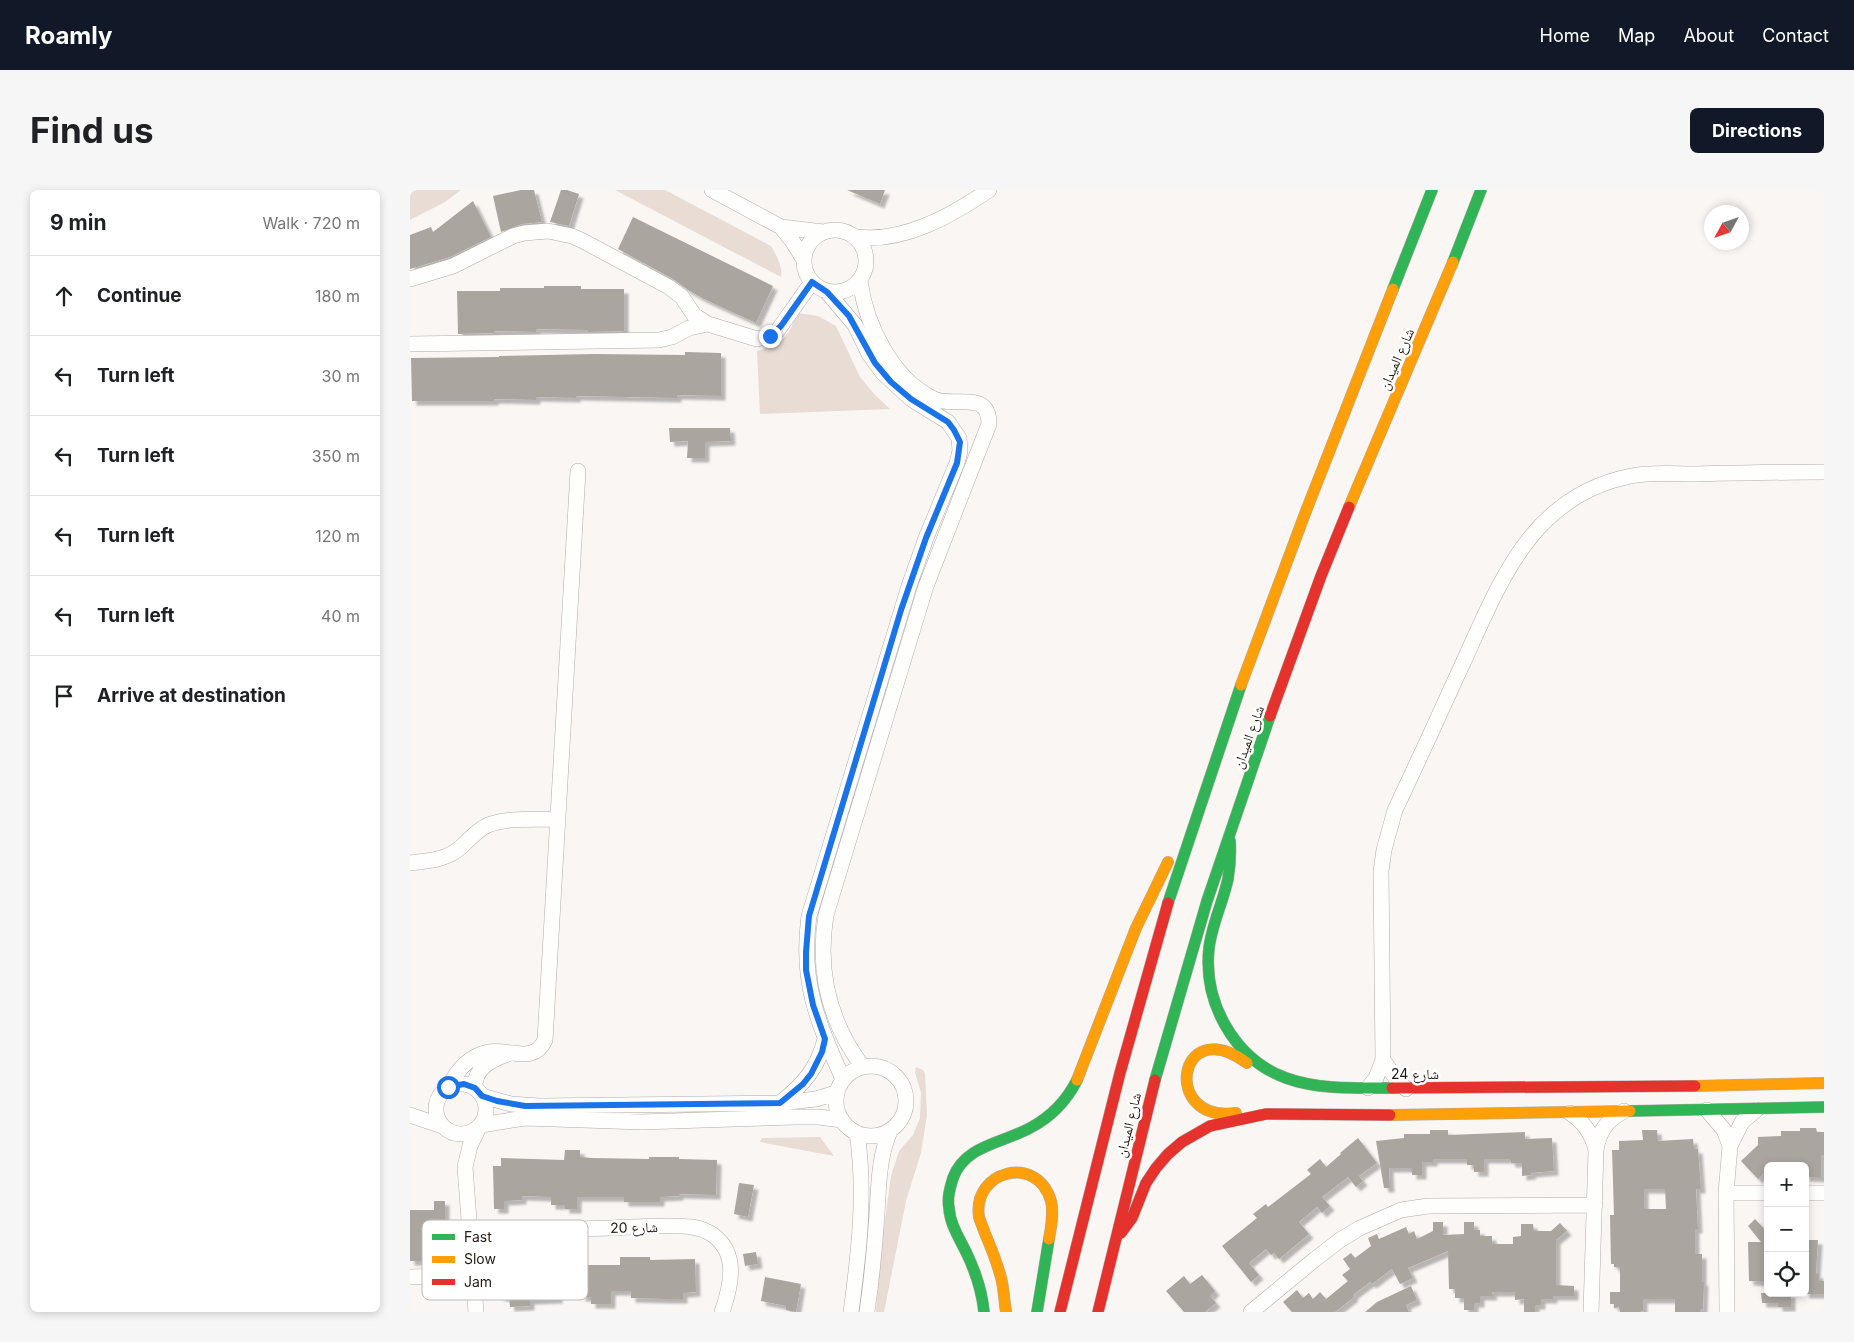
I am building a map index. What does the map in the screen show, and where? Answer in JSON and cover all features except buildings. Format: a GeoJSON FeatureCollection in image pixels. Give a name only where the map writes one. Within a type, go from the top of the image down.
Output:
{"type":"FeatureCollection","features":[{"type":"Feature","properties":{"kind":"main road","name":"شارع الميدان"},"geometry":{"type":"LineString","coordinates":[[1060,1312],[1129,1031],[1188,836],[1272,602],[1432,190]]}},
{"type":"Feature","properties":{"kind":"main road","name":"شارع الميدان"},"geometry":{"type":"LineString","coordinates":[[1098,1312],[1145,1117],[1174,1010],[1229,834],[1325,565],[1370,455],[1435,310],[1480,190]]}},
{"type":"Feature","properties":{"kind":"main road","name":"شارع 24"},"geometry":{"type":"LineString","coordinates":[[1229,834],[1230,873],[1211,938],[1208,960],[1209,981],[1217,1009],[1229,1032],[1245,1052],[1270,1070],[1286,1078],[1304,1083],[1406,1089],[1729,1086],[1824,1083]]}},
{"type":"Feature","properties":{"kind":"main road"},"geometry":{"type":"LineString","coordinates":[[984,1312],[977,1277],[950,1220],[948,1198],[955,1174],[964,1161],[985,1145],[1024,1132],[1038,1124],[1059,1107],[1072,1089],[1103,1017],[1132,937],[1171,855],[1188,836]]}},
{"type":"Feature","properties":{"kind":"main road"},"geometry":{"type":"LineString","coordinates":[[1270,1070],[1260,1071],[1255,1069],[1236,1056],[1219,1048],[1208,1049],[1198,1053],[1191,1060],[1187,1071],[1188,1090],[1193,1098],[1208,1110],[1219,1114],[1251,1111],[1266,1114],[1342,1115],[1756,1110],[1824,1107]]}},
{"type":"Feature","properties":{"kind":"main road"},"geometry":{"type":"LineString","coordinates":[[1116,1239],[1132,1218],[1146,1183],[1156,1168],[1182,1142],[1197,1132],[1221,1122],[1266,1114]]}},
{"type":"Feature","properties":{"kind":"main road"},"geometry":{"type":"LineString","coordinates":[[1006,1312],[1001,1276],[979,1217],[978,1209],[982,1193],[991,1180],[1006,1173],[1014,1172],[1022,1172],[1036,1178],[1043,1185],[1051,1202],[1051,1222],[1037,1312]]}},
{"type":"Feature","properties":{"kind":"street"},"geometry":{"type":"LineString","coordinates":[[712,190],[781,227],[823,232],[840,230],[856,237],[892,237]]}},
{"type":"Feature","properties":{"kind":"street"},"geometry":{"type":"LineString","coordinates":[[827,292],[845,291],[860,282],[864,276],[867,264],[880,247],[892,237],[946,216],[989,190]]}},
{"type":"Feature","properties":{"kind":"street"},"geometry":{"type":"LineString","coordinates":[[781,227],[804,260],[806,272],[812,282],[827,292],[855,325],[858,348],[905,376],[934,398],[949,403],[976,402],[986,411],[989,424],[926,586],[829,901],[823,930],[822,959],[828,998],[839,1029],[862,1066]]}},
{"type":"Feature","properties":{"kind":"street"},"geometry":{"type":"LineString","coordinates":[[410,279],[453,266],[513,236],[530,232],[548,231],[566,234],[583,240],[669,286],[682,297],[694,315],[708,324],[752,338],[766,338],[778,330],[812,282]]}},
{"type":"Feature","properties":{"kind":"street"},"geometry":{"type":"LineString","coordinates":[[804,260],[809,243],[823,232]]}},
{"type":"Feature","properties":{"kind":"street"},"geometry":{"type":"LineString","coordinates":[[856,237],[863,247],[867,264]]}},
{"type":"Feature","properties":{"kind":"street"},"geometry":{"type":"LineString","coordinates":[[840,1086],[813,1005],[806,970],[809,916],[909,586],[960,451],[959,438],[948,422],[922,406],[903,401],[892,394],[877,361],[875,334],[866,312],[860,282]]}},
{"type":"Feature","properties":{"kind":"street"},"geometry":{"type":"LineString","coordinates":[[683,330],[687,319],[688,306]]}},
{"type":"Feature","properties":{"kind":"street"},"geometry":{"type":"LineString","coordinates":[[866,312],[877,323],[894,350],[910,370],[949,403]]}},
{"type":"Feature","properties":{"kind":"street"},"geometry":{"type":"LineString","coordinates":[[410,344],[659,340],[672,337],[683,330],[708,324]]}},
{"type":"Feature","properties":{"kind":"street"},"geometry":{"type":"LineString","coordinates":[[469,1220],[465,1167],[459,1149],[436,1112],[438,1098],[460,1069],[473,1058],[495,1051],[509,1054],[531,1054],[540,1049],[544,1040],[578,470]]}},
{"type":"Feature","properties":{"kind":"street"},"geometry":{"type":"LineString","coordinates":[[1368,1088],[1376,1078],[1383,1060],[1381,878],[1388,830],[1395,810],[1500,583],[1524,543],[1556,511],[1575,498],[1596,487],[1632,476],[1824,472]]}},
{"type":"Feature","properties":{"kind":"street"},"geometry":{"type":"LineString","coordinates":[[410,862],[433,861],[448,856],[480,830],[496,823],[558,819]]}},
{"type":"Feature","properties":{"kind":"street"},"geometry":{"type":"LineString","coordinates":[[780,1103],[803,1084],[811,1074],[822,1052],[825,1039]]}},
{"type":"Feature","properties":{"kind":"street"},"geometry":{"type":"LineString","coordinates":[[465,1167],[470,1146],[486,1111],[478,1092],[476,1075],[496,1059],[509,1054]]}},
{"type":"Feature","properties":{"kind":"street"},"geometry":{"type":"LineString","coordinates":[[1383,1060],[1393,1076],[1406,1089]]}},
{"type":"Feature","properties":{"kind":"street"},"geometry":{"type":"LineString","coordinates":[[869,1065],[885,1068],[902,1083],[906,1098],[906,1105],[901,1120],[890,1131],[878,1136],[857,1134],[842,1120],[837,1110],[840,1086],[848,1073],[862,1066],[869,1065]]}},
{"type":"Feature","properties":{"kind":"street"},"geometry":{"type":"LineString","coordinates":[[448,1087],[459,1084],[497,1101],[525,1106],[780,1103],[810,1100],[840,1086]]}},
{"type":"Feature","properties":{"kind":"street"},"geometry":{"type":"LineString","coordinates":[[410,1110],[438,1098]]}},
{"type":"Feature","properties":{"kind":"street"},"geometry":{"type":"LineString","coordinates":[[642,1105],[642,1122]]}},
{"type":"Feature","properties":{"kind":"street"},"geometry":{"type":"LineString","coordinates":[[1707,1110],[1724,1130],[1730,1146]]}},
{"type":"Feature","properties":{"kind":"street"},"geometry":{"type":"LineString","coordinates":[[1727,1312],[1726,1193],[1730,1146],[1742,1122],[1756,1110]]}},
{"type":"Feature","properties":{"kind":"street"},"geometry":{"type":"LineString","coordinates":[[1591,1312],[1596,1150],[1602,1130],[1608,1122],[1624,1111]]}},
{"type":"Feature","properties":{"kind":"street"},"geometry":{"type":"LineString","coordinates":[[1570,1112],[1590,1132],[1596,1150]]}},
{"type":"Feature","properties":{"kind":"street"},"geometry":{"type":"LineString","coordinates":[[410,1115],[456,1134],[468,1133],[480,1126],[511,1119],[532,1118],[642,1122],[795,1117],[819,1117],[842,1120]]}},
{"type":"Feature","properties":{"kind":"street"},"geometry":{"type":"LineString","coordinates":[[868,1312],[876,1234],[880,1166],[890,1131]]}},
{"type":"Feature","properties":{"kind":"street"},"geometry":{"type":"LineString","coordinates":[[851,1312],[862,1201],[862,1172],[857,1134]]}},
{"type":"Feature","properties":{"kind":"street"},"geometry":{"type":"LineString","coordinates":[[1726,1193],[1764,1193]]}},
{"type":"Feature","properties":{"kind":"street"},"geometry":{"type":"LineString","coordinates":[[1809,1193],[1824,1193]]}},
{"type":"Feature","properties":{"kind":"street"},"geometry":{"type":"LineString","coordinates":[[1251,1312],[1340,1240],[1381,1217],[1402,1210],[1428,1206],[1594,1205]]}},
{"type":"Feature","properties":{"kind":"street","name":"شارع 20"},"geometry":{"type":"LineString","coordinates":[[588,1228],[694,1227],[714,1236],[728,1254],[732,1276],[722,1312]]}},
{"type":"Feature","properties":{"kind":"shaded area"},"geometry":{"type":"Polygon","coordinates":[[[410,190],[461,190],[445,202],[410,220],[410,190]]]}},
{"type":"Feature","properties":{"kind":"shaded area"},"geometry":{"type":"Polygon","coordinates":[[[615,190],[665,190],[771,246],[780,265],[781,277],[615,190]]]}},
{"type":"Feature","properties":{"kind":"shaded area"},"geometry":{"type":"Polygon","coordinates":[[[798,313],[818,316],[836,326],[860,377],[890,409],[760,414],[757,351],[778,344],[789,332],[798,313]]]}},
{"type":"Feature","properties":{"kind":"shaded area"},"geometry":{"type":"Polygon","coordinates":[[[916,1067],[923,1070],[925,1074],[927,1115],[921,1153],[906,1201],[884,1312],[876,1312],[881,1249],[891,1176],[899,1151],[913,1135],[920,1118],[921,1093],[915,1072],[916,1067]]]}},
{"type":"Feature","properties":{"kind":"shaded area"},"geometry":{"type":"Polygon","coordinates":[[[820,1137],[834,1156],[760,1142],[762,1138],[820,1137]]]}},
{"type":"Feature","properties":{"kind":"traffic: fast"},"geometry":{"type":"LineString","coordinates":[[1393,289],[1432,190]]}},
{"type":"Feature","properties":{"kind":"traffic: fast"},"geometry":{"type":"LineString","coordinates":[[1453,262],[1481,190]]}},
{"type":"Feature","properties":{"kind":"traffic: fast"},"geometry":{"type":"LineString","coordinates":[[1168,903],[1241,685]]}},
{"type":"Feature","properties":{"kind":"traffic: fast"},"geometry":{"type":"LineString","coordinates":[[1155,1080],[1207,901],[1270,716]]}},
{"type":"Feature","properties":{"kind":"traffic: fast"},"geometry":{"type":"LineString","coordinates":[[1230,841],[1228,879],[1210,939],[1208,968],[1217,1008],[1237,1043],[1251,1057],[1268,1069],[1299,1082],[1312,1085],[1352,1088],[1392,1088]]}},
{"type":"Feature","properties":{"kind":"traffic: fast"},"geometry":{"type":"LineString","coordinates":[[984,1312],[976,1275],[953,1226],[950,1214],[948,1204],[953,1178],[966,1158],[986,1146],[1030,1128],[1045,1119],[1063,1101],[1077,1080]]}},
{"type":"Feature","properties":{"kind":"traffic: fast"},"geometry":{"type":"LineString","coordinates":[[1630,1111],[1824,1107]]}},
{"type":"Feature","properties":{"kind":"traffic: fast"},"geometry":{"type":"LineString","coordinates":[[1037,1312],[1049,1239]]}},
{"type":"Feature","properties":{"kind":"traffic: slow"},"geometry":{"type":"LineString","coordinates":[[1349,507],[1453,262]]}},
{"type":"Feature","properties":{"kind":"traffic: slow"},"geometry":{"type":"LineString","coordinates":[[1241,685],[1306,511],[1393,289]]}},
{"type":"Feature","properties":{"kind":"traffic: slow"},"geometry":{"type":"LineString","coordinates":[[1077,1080],[1136,928],[1168,862]]}},
{"type":"Feature","properties":{"kind":"traffic: slow"},"geometry":{"type":"LineString","coordinates":[[1236,1113],[1212,1112],[1196,1103],[1188,1088],[1187,1073],[1193,1059],[1205,1050],[1223,1051],[1247,1063]]}},
{"type":"Feature","properties":{"kind":"traffic: slow"},"geometry":{"type":"LineString","coordinates":[[1695,1086],[1824,1083]]}},
{"type":"Feature","properties":{"kind":"traffic: slow"},"geometry":{"type":"LineString","coordinates":[[1390,1115],[1630,1111]]}},
{"type":"Feature","properties":{"kind":"traffic: slow"},"geometry":{"type":"LineString","coordinates":[[1006,1312],[1001,1279],[979,1217],[980,1201],[985,1188],[995,1179],[1007,1174],[1020,1173],[1033,1177],[1044,1186],[1051,1201],[1052,1215],[1049,1239]]}},
{"type":"Feature","properties":{"kind":"traffic: jam"},"geometry":{"type":"LineString","coordinates":[[1270,716],[1321,576],[1349,507]]}},
{"type":"Feature","properties":{"kind":"traffic: jam"},"geometry":{"type":"LineString","coordinates":[[1060,1312],[1120,1073],[1168,903]]}},
{"type":"Feature","properties":{"kind":"traffic: jam"},"geometry":{"type":"LineString","coordinates":[[1098,1312],[1155,1080]]}},
{"type":"Feature","properties":{"kind":"traffic: jam"},"geometry":{"type":"LineString","coordinates":[[1392,1088],[1695,1086]]}},
{"type":"Feature","properties":{"kind":"traffic: jam"},"geometry":{"type":"LineString","coordinates":[[1121,1233],[1132,1218],[1146,1183],[1156,1168],[1182,1142],[1210,1126],[1266,1114],[1390,1115]]}},
{"type":"Feature","properties":{"kind":"route"},"geometry":{"type":"LineString","coordinates":[[448,1087],[464,1084],[475,1088],[482,1096],[525,1106],[780,1103],[803,1084],[817,1064],[825,1039],[813,1005],[806,970],[806,934],[813,898],[901,610],[926,538],[957,463],[960,442],[948,422],[911,399],[891,382],[869,354],[849,316],[835,299],[812,282],[778,330],[770,336]]}}]}
